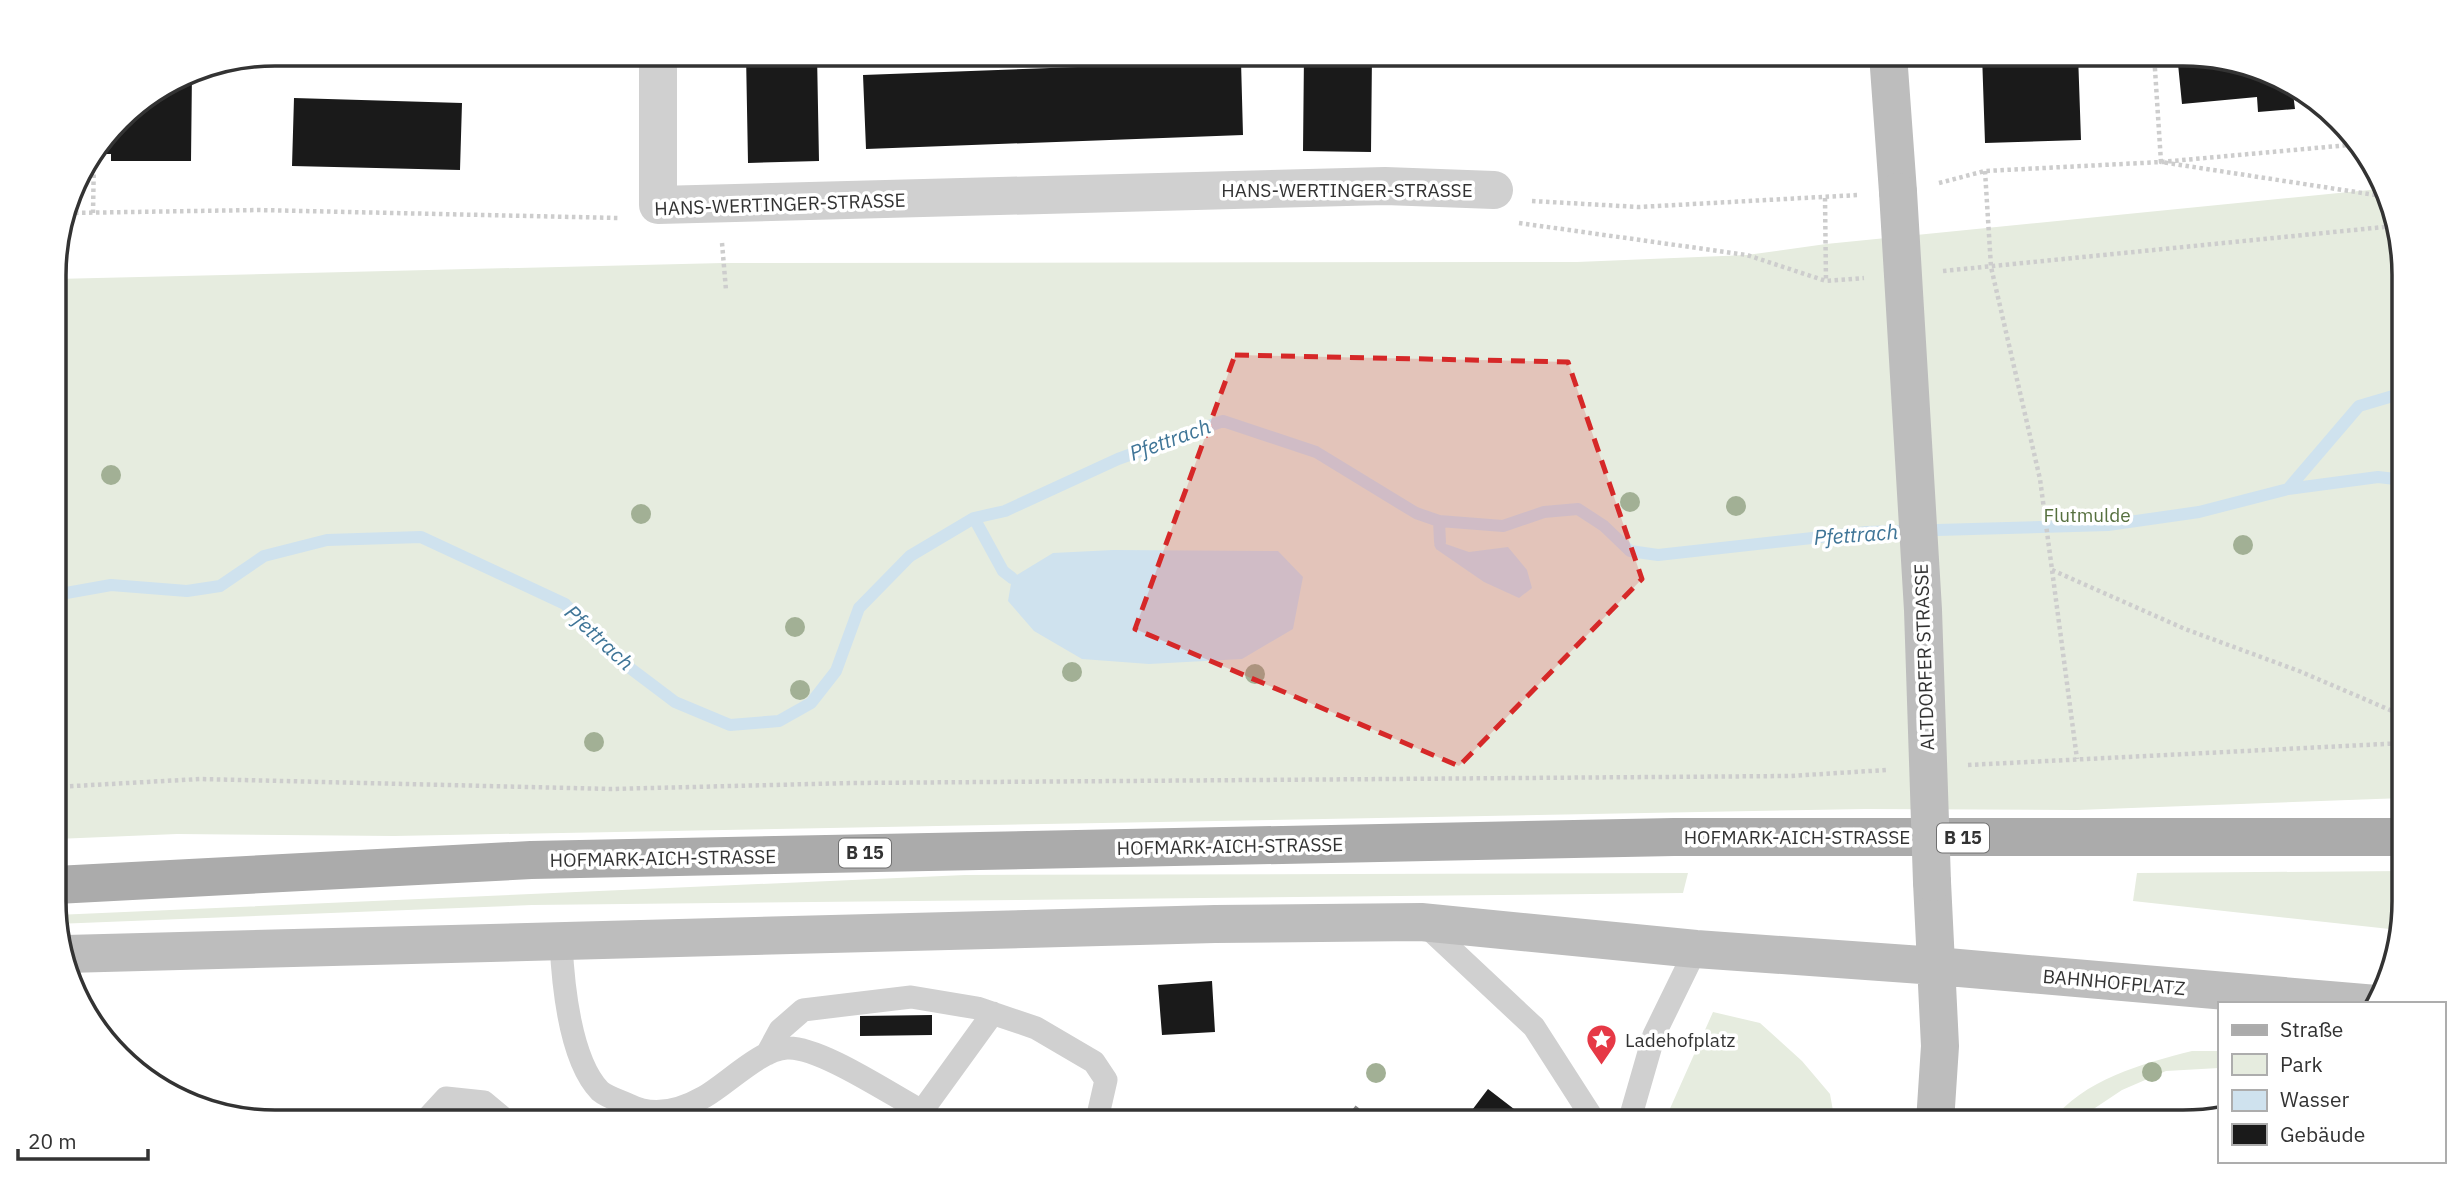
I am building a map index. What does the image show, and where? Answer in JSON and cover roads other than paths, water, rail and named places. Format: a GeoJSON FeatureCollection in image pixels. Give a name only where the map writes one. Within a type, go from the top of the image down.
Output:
{"type":"FeatureCollection","features":[{"type":"Feature","properties":{"kind":"main road","name":"HOFMARK-AICH-STRASSE"},"geometry":{"type":"LineString","coordinates":[[66,883],[531,860],[1632,838],[2392,837]]}},
{"type":"Feature","properties":{"kind":"street","name":"HANS-WERTINGER-STRASSE"},"geometry":{"type":"LineString","coordinates":[[658,66],[658,205],[1385,186],[1494,190]]}},
{"type":"Feature","properties":{"kind":"street","name":"ALTDORFER STRASSE"},"geometry":{"type":"LineString","coordinates":[[1889,66],[1923,610],[1940,1046],[1936,1110]]}},
{"type":"Feature","properties":{"kind":"street"},"geometry":{"type":"LineString","coordinates":[[74,954],[1215,924],[1421,922],[1696,949],[1936,966]]}},
{"type":"Feature","properties":{"kind":"street","name":"BAHNHOFPLATZ"},"geometry":{"type":"LineString","coordinates":[[1936,966],[2353,1002]]}},
{"type":"Feature","properties":{"kind":"lane"},"geometry":{"type":"LineString","coordinates":[[1421,922],[1534,1027],[1587,1110]]}},
{"type":"Feature","properties":{"kind":"lane"},"geometry":{"type":"LineString","coordinates":[[561,943],[564,996],[577,1044],[601,1092],[638,1110]]}},
{"type":"Feature","properties":{"kind":"lane"},"geometry":{"type":"LineString","coordinates":[[1632,1110],[1654,1035],[1696,949]]}},
{"type":"Feature","properties":{"kind":"lane"},"geometry":{"type":"LineString","coordinates":[[767,1054],[780,1030],[803,1010],[850,1002],[911,997],[993,1013],[1036,1028],[1094,1062],[1106,1080],[1099,1110]]}},
{"type":"Feature","properties":{"kind":"lane"},"geometry":{"type":"LineString","coordinates":[[922,1110],[993,1013]]}},
{"type":"Feature","properties":{"kind":"lane"},"geometry":{"type":"LineString","coordinates":[[679,1110],[705,1097],[767,1054],[786,1048],[812,1053],[906,1110]]}},
{"type":"Feature","properties":{"kind":"lane"},"geometry":{"type":"LineString","coordinates":[[434,1110],[446,1098],[484,1102],[494,1110]]}},
{"type":"Feature","properties":{"kind":"water"},"geometry":{"type":"Polygon","coordinates":[[[1440,542],[1469,552],[1508,547],[1527,570],[1532,588],[1519,598],[1484,582],[1436,549],[1434,545],[1440,542]]]}},
{"type":"Feature","properties":{"kind":"water"},"geometry":{"type":"Polygon","coordinates":[[[1113,550],[1278,551],[1303,577],[1293,629],[1242,659],[1149,664],[1082,659],[1034,631],[1008,601],[1012,578],[1053,553],[1113,550]]]}},
{"type":"Feature","properties":{"kind":"waterway","name":"Pfettrach"},"geometry":{"type":"LineString","coordinates":[[66,593],[111,585],[187,591],[220,586],[264,556],[327,540],[421,537],[565,604],[618,659],[675,702],[730,725],[779,721],[811,703],[836,671],[859,608],[910,556],[974,518],[1005,511],[1118,459],[1223,421],[1316,452],[1416,513],[1439,521],[1503,526],[1544,512],[1578,509],[1604,526],[1630,551],[1658,555],[1867,532],[2108,525],[2199,512],[2288,489],[2359,406],[2392,396]]}},
{"type":"Feature","properties":{"kind":"waterway","name":"Pfettrach"},"geometry":{"type":"LineString","coordinates":[[2288,489],[2378,477],[2392,479]]}},
{"type":"Feature","properties":{"kind":"waterway","name":"Pfettrach"},"geometry":{"type":"LineString","coordinates":[[974,518],[1003,571],[1012,578]]}},
{"type":"Feature","properties":{"kind":"waterway","name":"Pfettrach"},"geometry":{"type":"LineString","coordinates":[[1439,521],[1440,542]]}},
{"type":"Feature","properties":{"kind":"railway"},"geometry":{"type":"LineString","coordinates":[[1355,1110],[1359,1105]]}},
{"type":"Feature","properties":{"kind":"place","name":"Ladehofplatz"},"geometry":{"type":"Point","coordinates":[1602,1067]}},
{"type":"Feature","properties":{"kind":"park label","name":"Flutmulde"},"geometry":{"type":"Point","coordinates":[2087,515]}}]}
